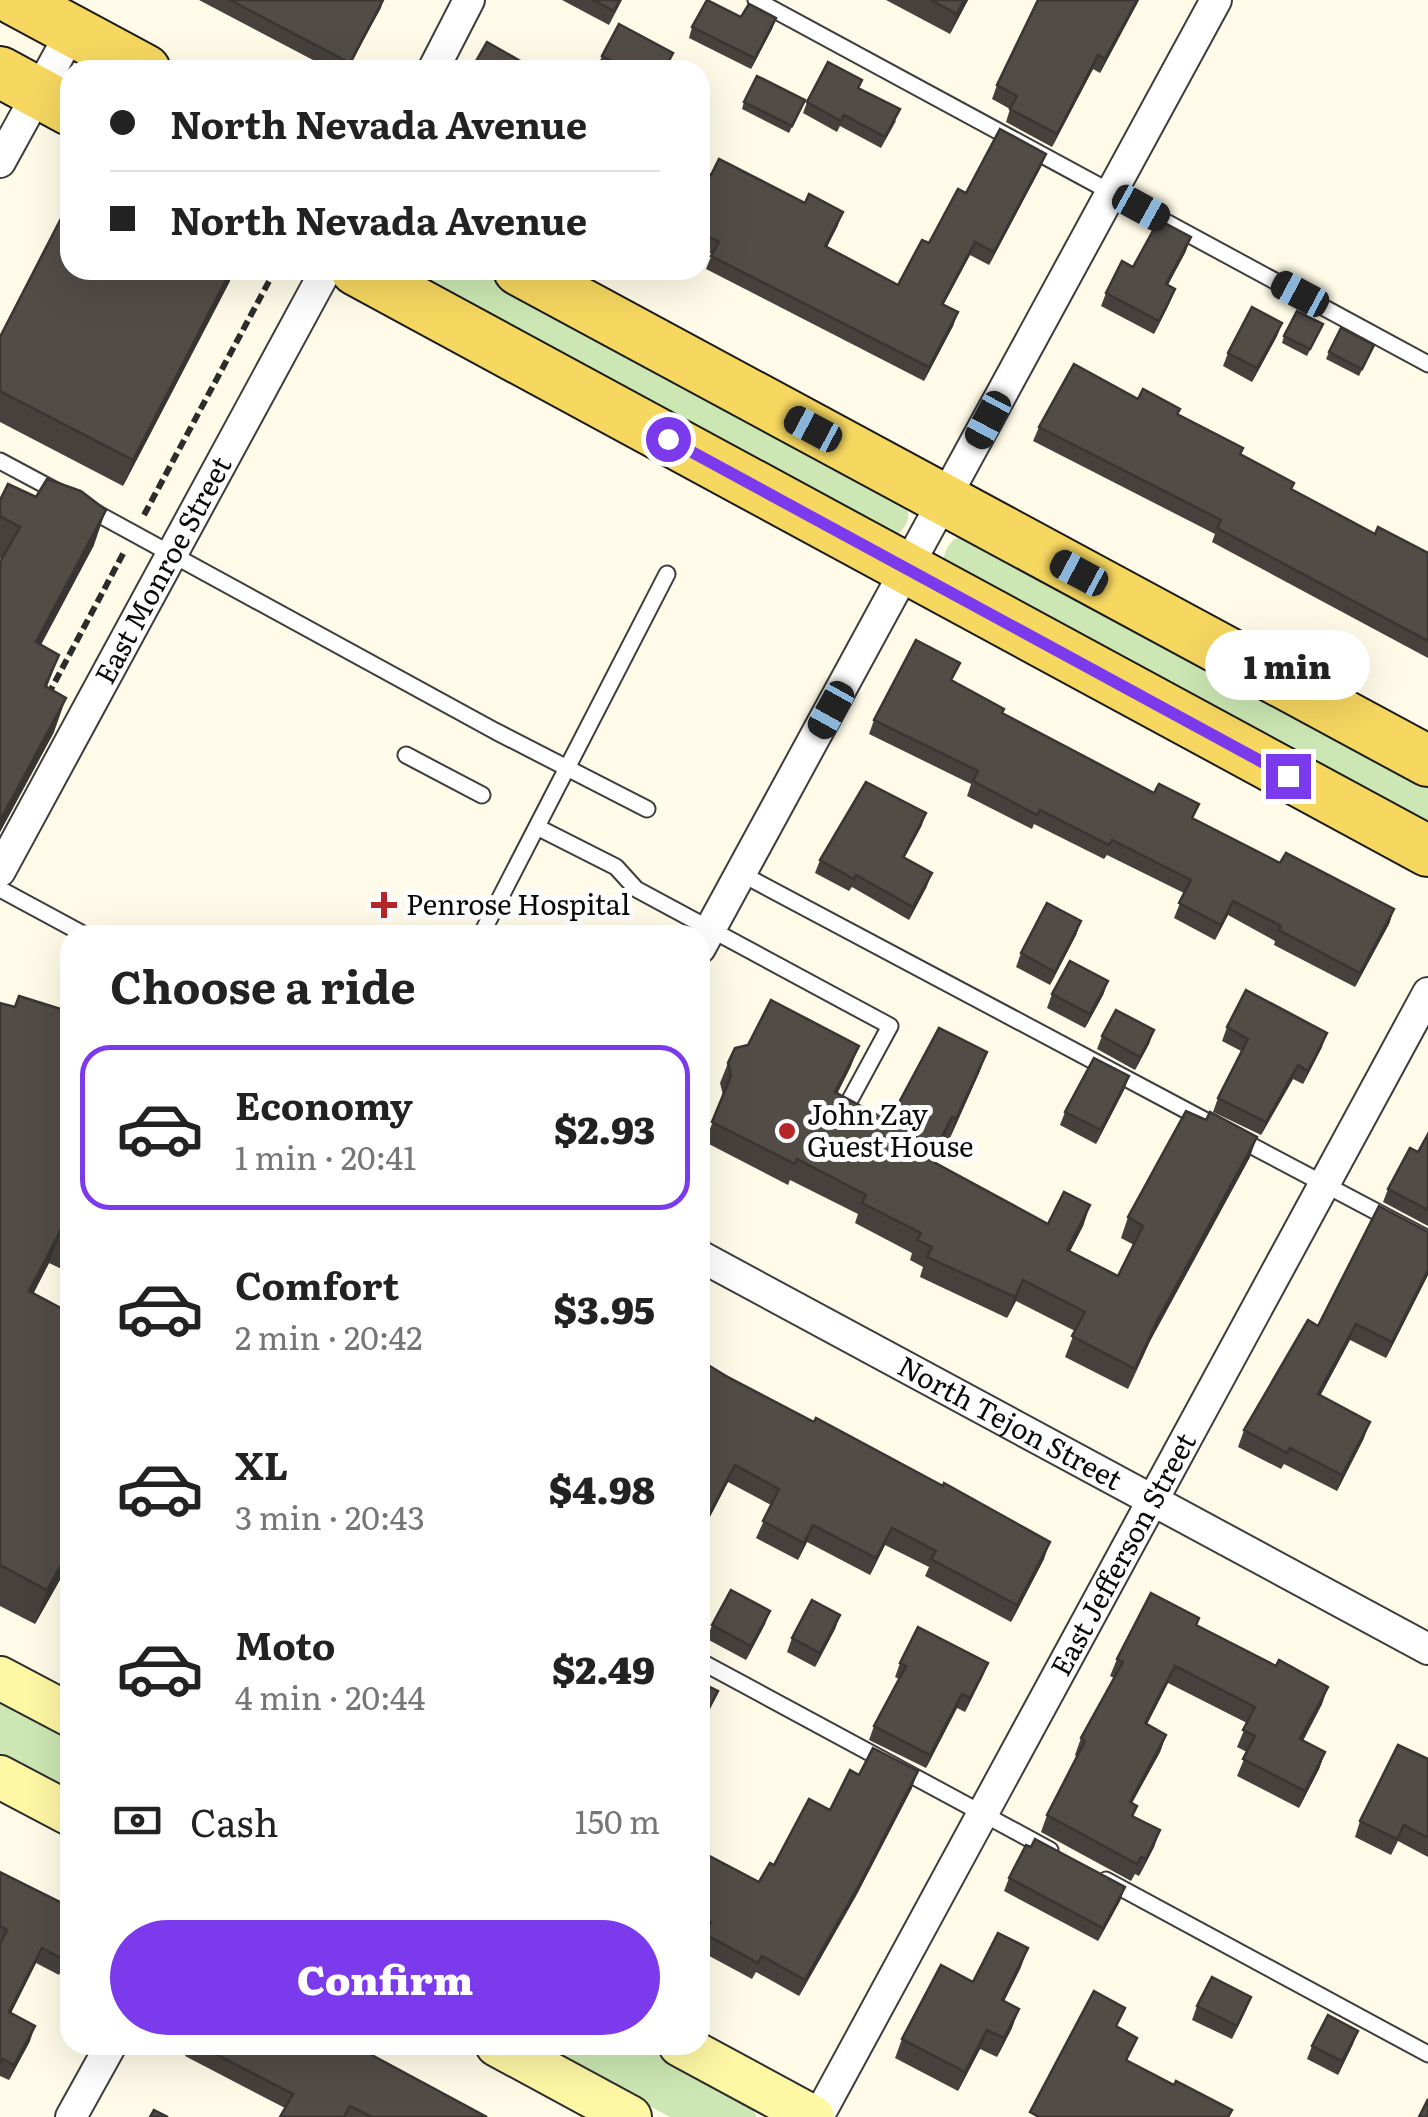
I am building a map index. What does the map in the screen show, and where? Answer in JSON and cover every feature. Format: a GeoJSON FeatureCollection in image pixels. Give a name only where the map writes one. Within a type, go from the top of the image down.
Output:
{"type":"FeatureCollection","features":[{"type":"Feature","properties":{"kind":"main road"},"geometry":{"type":"LineString","coordinates":[[14,0],[126,60]]}},
{"type":"Feature","properties":{"kind":"main road"},"geometry":{"type":"LineString","coordinates":[[374,280],[1428,852]]}},
{"type":"Feature","properties":{"kind":"main road"},"geometry":{"type":"LineString","coordinates":[[537,280],[1428,762]]}},
{"type":"Feature","properties":{"kind":"main road"},"geometry":{"type":"LineString","coordinates":[[0,1678],[60,1710]]}},
{"type":"Feature","properties":{"kind":"main road"},"geometry":{"type":"LineString","coordinates":[[0,1776],[60,1809]]}},
{"type":"Feature","properties":{"kind":"main road"},"geometry":{"type":"LineString","coordinates":[[515,2055],[630,2117]]}},
{"type":"Feature","properties":{"kind":"main road"},"geometry":{"type":"LineString","coordinates":[[699,2055],[816,2117]]}},
{"type":"Feature","properties":{"kind":"street"},"geometry":{"type":"LineString","coordinates":[[437,60],[469,0]]}},
{"type":"Feature","properties":{"kind":"street"},"geometry":{"type":"LineString","coordinates":[[710,929],[1216,0]]}},
{"type":"Feature","properties":{"kind":"street"},"geometry":{"type":"LineString","coordinates":[[0,162],[72,31]]}},
{"type":"Feature","properties":{"kind":"street","name":"East Monroe Street"},"geometry":{"type":"LineString","coordinates":[[0,870],[321,280]]}},
{"type":"Feature","properties":{"kind":"street","name":"East Jefferson Street"},"geometry":{"type":"LineString","coordinates":[[816,2117],[984,1815],[1428,992]]}},
{"type":"Feature","properties":{"kind":"street","name":"North Tejon Street"},"geometry":{"type":"LineString","coordinates":[[710,1261],[1428,1649]]}},
{"type":"Feature","properties":{"kind":"street"},"geometry":{"type":"LineString","coordinates":[[71,2117],[105,2055]]}},
{"type":"Feature","properties":{"kind":"lane"},"geometry":{"type":"LineString","coordinates":[[756,0],[1428,364]]}},
{"type":"Feature","properties":{"kind":"lane"},"geometry":{"type":"LineString","coordinates":[[0,461],[647,809]]}},
{"type":"Feature","properties":{"kind":"lane"},"geometry":{"type":"LineString","coordinates":[[485,925],[667,574]]}},
{"type":"Feature","properties":{"kind":"lane"},"geometry":{"type":"LineString","coordinates":[[406,755],[482,795]]}},
{"type":"Feature","properties":{"kind":"lane"},"geometry":{"type":"LineString","coordinates":[[537,827],[616,867],[636,889],[687,925]]}},
{"type":"Feature","properties":{"kind":"lane"},"geometry":{"type":"LineString","coordinates":[[742,874],[1428,1240]]}},
{"type":"Feature","properties":{"kind":"lane"},"geometry":{"type":"LineString","coordinates":[[0,888],[67,925]]}},
{"type":"Feature","properties":{"kind":"lane"},"geometry":{"type":"LineString","coordinates":[[710,940],[890,1026],[845,1109]]}},
{"type":"Feature","properties":{"kind":"lane"},"geometry":{"type":"LineString","coordinates":[[710,1665],[1066,1859]]}},
{"type":"Feature","properties":{"kind":"lane"},"geometry":{"type":"LineString","coordinates":[[1083,1868],[1428,2054]]}},
{"type":"Feature","properties":{"kind":"green space"},"geometry":{"type":"Polygon","coordinates":[[[405,280],[504,280],[902,497],[907,522],[897,535],[405,280]]]}},
{"type":"Feature","properties":{"kind":"green space"},"geometry":{"type":"Polygon","coordinates":[[[969,533],[1428,779],[1428,833],[943,560],[951,542],[969,533]]]}},
{"type":"Feature","properties":{"kind":"green space"},"geometry":{"type":"Polygon","coordinates":[[[0,1700],[60,1733],[60,1789],[0,1756],[0,1700]]]}},
{"type":"Feature","properties":{"kind":"green space"},"geometry":{"type":"Polygon","coordinates":[[[555,2055],[658,2055],[750,2105],[757,2117],[670,2117],[555,2055]]]}},
{"type":"Feature","properties":{"kind":"building"},"geometry":{"type":"Polygon","coordinates":[[[230,0],[383,0],[352,60],[344,60],[230,0]]]}},
{"type":"Feature","properties":{"kind":"building"},"geometry":{"type":"Polygon","coordinates":[[[593,0],[620,0],[614,11],[593,0]]]}},
{"type":"Feature","properties":{"kind":"building"},"geometry":{"type":"Polygon","coordinates":[[[707,0],[741,17],[749,4],[776,18],[755,58],[692,27],[707,0]]]}},
{"type":"Feature","properties":{"kind":"building"},"geometry":{"type":"Polygon","coordinates":[[[931,0],[964,0],[957,14],[931,0]]]}},
{"type":"Feature","properties":{"kind":"building"},"geometry":{"type":"Polygon","coordinates":[[[1038,0],[1137,0],[1105,59],[1098,55],[1057,134],[1010,109],[1017,96],[997,85],[1038,0]]]}},
{"type":"Feature","properties":{"kind":"building"},"geometry":{"type":"Polygon","coordinates":[[[619,24],[673,53],[669,60],[610,60],[602,56],[619,24]]]}},
{"type":"Feature","properties":{"kind":"building"},"geometry":{"type":"Polygon","coordinates":[[[487,42],[518,60],[477,60],[487,42]]]}},
{"type":"Feature","properties":{"kind":"building"},"geometry":{"type":"Polygon","coordinates":[[[828,62],[862,80],[858,88],[900,109],[885,137],[844,115],[841,121],[807,102],[828,62]]]}},
{"type":"Feature","properties":{"kind":"building"},"geometry":{"type":"Polygon","coordinates":[[[757,76],[805,100],[792,126],[744,102],[757,76]]]}},
{"type":"Feature","properties":{"kind":"building"},"geometry":{"type":"Polygon","coordinates":[[[1000,129],[1046,154],[994,252],[975,242],[942,304],[958,312],[929,367],[711,256],[719,242],[710,237],[710,174],[719,159],[805,203],[809,194],[843,212],[825,246],[898,285],[922,240],[929,243],[958,189],[966,193],[1000,129]]]}},
{"type":"Feature","properties":{"kind":"building"},"geometry":{"type":"Polygon","coordinates":[[[60,220],[60,280],[226,280],[133,460],[0,391],[0,337],[60,220]]]}},
{"type":"Feature","properties":{"kind":"building"},"geometry":{"type":"Polygon","coordinates":[[[1159,220],[1191,237],[1166,284],[1175,289],[1159,321],[1106,293],[1122,261],[1133,267],[1159,220]]]}},
{"type":"Feature","properties":{"kind":"building"},"geometry":{"type":"Polygon","coordinates":[[[1252,307],[1282,323],[1257,368],[1228,353],[1252,307]]]}},
{"type":"Feature","properties":{"kind":"building"},"geometry":{"type":"Polygon","coordinates":[[[1297,311],[1323,324],[1310,349],[1284,336],[1297,311]]]}},
{"type":"Feature","properties":{"kind":"building"},"geometry":{"type":"Polygon","coordinates":[[[1341,328],[1374,345],[1362,369],[1329,352],[1341,328]]]}},
{"type":"Feature","properties":{"kind":"building"},"geometry":{"type":"Polygon","coordinates":[[[1074,364],[1138,399],[1143,389],[1180,409],[1177,414],[1243,448],[1240,454],[1294,483],[1291,489],[1375,534],[1378,527],[1428,553],[1428,641],[1217,528],[1221,520],[1039,427],[1074,364]]]}},
{"type":"Feature","properties":{"kind":"building"},"geometry":{"type":"Polygon","coordinates":[[[47,479],[81,491],[106,510],[36,642],[59,655],[45,686],[66,698],[0,821],[0,562],[20,527],[0,516],[0,500],[8,484],[36,497],[47,479]]]}},
{"type":"Feature","properties":{"kind":"building"},"geometry":{"type":"Polygon","coordinates":[[[916,640],[960,663],[951,680],[1004,709],[1002,713],[1154,793],[1159,784],[1199,804],[1192,818],[1280,863],[1286,853],[1394,909],[1360,973],[1233,901],[1221,925],[1179,903],[1191,880],[1112,840],[1109,845],[1040,810],[1037,815],[973,781],[978,771],[874,720],[916,640]]]}},
{"type":"Feature","properties":{"kind":"building"},"geometry":{"type":"Polygon","coordinates":[[[866,782],[926,813],[903,857],[932,873],[913,907],[820,860],[866,782]]]}},
{"type":"Feature","properties":{"kind":"building"},"geometry":{"type":"Polygon","coordinates":[[[1047,903],[1081,921],[1055,972],[1021,953],[1047,903]]]}},
{"type":"Feature","properties":{"kind":"building"},"geometry":{"type":"Polygon","coordinates":[[[1070,961],[1108,981],[1090,1014],[1052,994],[1070,961]]]}},
{"type":"Feature","properties":{"kind":"building"},"geometry":{"type":"Polygon","coordinates":[[[1246,990],[1327,1033],[1308,1071],[1298,1065],[1266,1122],[1218,1098],[1248,1039],[1227,1027],[1246,990]]]}},
{"type":"Feature","properties":{"kind":"building"},"geometry":{"type":"Polygon","coordinates":[[[19,996],[60,1009],[60,1232],[29,1291],[60,1308],[60,1567],[47,1590],[0,1565],[0,1003],[15,1007],[19,996]]]}},
{"type":"Feature","properties":{"kind":"building"},"geometry":{"type":"Polygon","coordinates":[[[771,1000],[859,1046],[835,1092],[889,1121],[939,1028],[987,1052],[956,1119],[952,1117],[930,1160],[1048,1224],[1064,1192],[1090,1205],[1067,1250],[1118,1276],[1143,1226],[1128,1217],[1186,1111],[1206,1120],[1210,1112],[1257,1137],[1135,1369],[1072,1336],[1085,1312],[1023,1280],[1015,1297],[927,1257],[932,1247],[917,1240],[921,1233],[862,1203],[866,1195],[712,1122],[731,1076],[728,1063],[735,1048],[748,1045],[771,1000]]]}},
{"type":"Feature","properties":{"kind":"building"},"geometry":{"type":"Polygon","coordinates":[[[1116,1010],[1154,1030],[1140,1057],[1102,1036],[1116,1010]]]}},
{"type":"Feature","properties":{"kind":"building"},"geometry":{"type":"Polygon","coordinates":[[[1094,1058],[1129,1076],[1101,1130],[1065,1112],[1094,1058]]]}},
{"type":"Feature","properties":{"kind":"building"},"geometry":{"type":"Polygon","coordinates":[[[1428,1134],[1428,1210],[1388,1189],[1410,1148],[1418,1152],[1428,1134]]]}},
{"type":"Feature","properties":{"kind":"building"},"geometry":{"type":"Polygon","coordinates":[[[1379,1206],[1428,1232],[1428,1270],[1392,1342],[1356,1324],[1318,1394],[1370,1422],[1342,1475],[1244,1430],[1308,1320],[1318,1326],[1379,1206]]]}},
{"type":"Feature","properties":{"kind":"building"},"geometry":{"type":"Polygon","coordinates":[[[710,1366],[814,1422],[816,1418],[943,1486],[944,1483],[1050,1542],[1017,1605],[931,1559],[936,1551],[892,1528],[876,1558],[813,1525],[804,1543],[763,1521],[779,1489],[735,1465],[710,1512],[710,1366]]]}},
{"type":"Feature","properties":{"kind":"building"},"geometry":{"type":"Polygon","coordinates":[[[731,1590],[770,1611],[751,1646],[712,1625],[731,1590]]]}},
{"type":"Feature","properties":{"kind":"building"},"geometry":{"type":"Polygon","coordinates":[[[1151,1593],[1199,1618],[1196,1625],[1276,1666],[1279,1660],[1328,1687],[1300,1739],[1325,1752],[1305,1791],[1243,1759],[1255,1736],[1243,1730],[1255,1707],[1175,1666],[1145,1723],[1166,1735],[1130,1802],[1137,1806],[1132,1816],[1160,1830],[1146,1859],[1141,1857],[1137,1864],[1047,1815],[1085,1741],[1081,1738],[1123,1662],[1117,1659],[1151,1593]]]}},
{"type":"Feature","properties":{"kind":"building"},"geometry":{"type":"Polygon","coordinates":[[[812,1600],[840,1615],[820,1653],[792,1638],[812,1600]]]}},
{"type":"Feature","properties":{"kind":"building"},"geometry":{"type":"Polygon","coordinates":[[[918,1627],[988,1663],[970,1698],[962,1694],[930,1755],[874,1726],[906,1666],[900,1663],[918,1627]]]}},
{"type":"Feature","properties":{"kind":"building"},"geometry":{"type":"Polygon","coordinates":[[[710,1687],[718,1691],[710,1706],[710,1687]]]}},
{"type":"Feature","properties":{"kind":"building"},"geometry":{"type":"Polygon","coordinates":[[[1398,1745],[1428,1759],[1428,1838],[1404,1825],[1397,1839],[1360,1821],[1398,1745]]]}},
{"type":"Feature","properties":{"kind":"building"},"geometry":{"type":"Polygon","coordinates":[[[873,1748],[918,1771],[805,1980],[762,1956],[758,1963],[710,1937],[710,1856],[759,1882],[770,1863],[774,1865],[809,1799],[830,1810],[850,1770],[859,1775],[873,1748]]]}},
{"type":"Feature","properties":{"kind":"building"},"geometry":{"type":"Polygon","coordinates":[[[1035,1839],[1125,1887],[1103,1928],[1009,1878],[1026,1845],[1031,1847],[1035,1839]]]}},
{"type":"Feature","properties":{"kind":"building"},"geometry":{"type":"Polygon","coordinates":[[[0,1872],[60,1902],[60,1958],[42,1948],[9,2012],[35,2026],[14,2065],[3,2059],[0,2064],[0,1944],[7,1930],[0,1926],[0,1872]]]}},
{"type":"Feature","properties":{"kind":"building"},"geometry":{"type":"Polygon","coordinates":[[[998,1933],[1028,1948],[1002,2000],[1019,2009],[1004,2038],[987,2030],[965,2072],[902,2039],[941,1965],[973,1982],[998,1933]]]}},
{"type":"Feature","properties":{"kind":"building"},"geometry":{"type":"Polygon","coordinates":[[[1212,1977],[1251,1997],[1237,2026],[1197,2006],[1212,1977]]]}},
{"type":"Feature","properties":{"kind":"building"},"geometry":{"type":"Polygon","coordinates":[[[1094,1991],[1125,2008],[1116,2026],[1137,2038],[1126,2060],[1232,2110],[1228,2117],[1039,2117],[1030,2112],[1094,1991]]]}},
{"type":"Feature","properties":{"kind":"building"},"geometry":{"type":"Polygon","coordinates":[[[1328,2015],[1358,2031],[1342,2061],[1312,2046],[1328,2015]]]}},
{"type":"Feature","properties":{"kind":"building"},"geometry":{"type":"Polygon","coordinates":[[[217,2055],[372,2055],[487,2117],[372,2117],[350,2106],[344,2117],[280,2117],[293,2094],[217,2055]]]}},
{"type":"Feature","properties":{"kind":"building"},"geometry":{"type":"Polygon","coordinates":[[[1428,2099],[1428,2117],[1419,2117],[1428,2099]]]}},
{"type":"Feature","properties":{"kind":"building"},"geometry":{"type":"Polygon","coordinates":[[[154,2110],[168,2117],[150,2117],[154,2110]]]}},
{"type":"Feature","properties":{"kind":"place","name":"Penrose Hospital"},"geometry":{"type":"Point","coordinates":[384,905]}},
{"type":"Feature","properties":{"kind":"place","name":"John Zay Guest House"},"geometry":{"type":"Point","coordinates":[787,1131]}},
{"type":"Feature","properties":{"kind":"route"},"geometry":{"type":"LineString","coordinates":[[668,439],[1288,776]]}}]}
